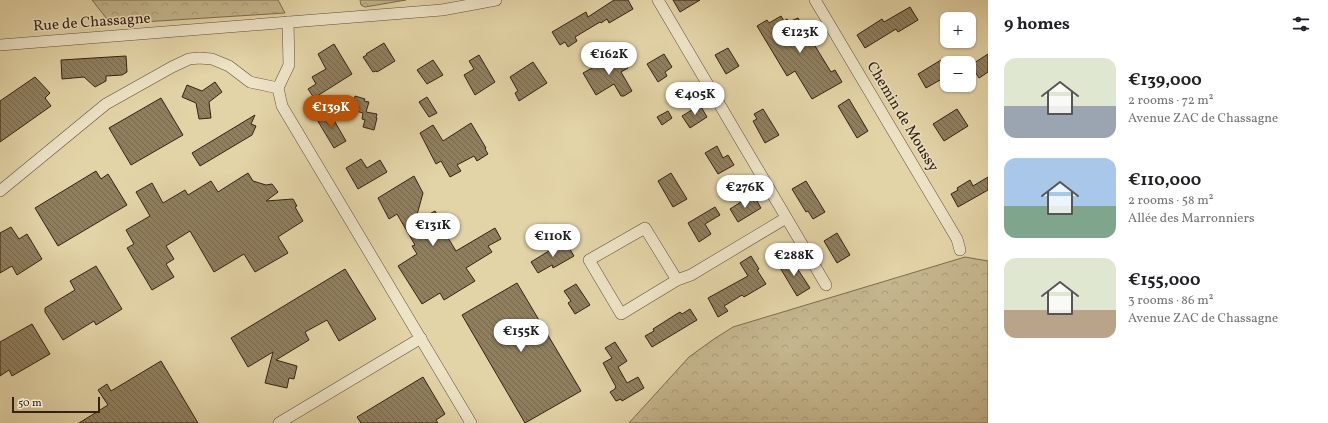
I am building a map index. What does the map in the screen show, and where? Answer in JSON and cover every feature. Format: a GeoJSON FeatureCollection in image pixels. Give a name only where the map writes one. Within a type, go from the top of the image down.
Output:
{"type":"FeatureCollection","features":[{"type":"Feature","properties":{"kind":"street","name":"Rue de Chassagne"},"geometry":{"type":"LineString","coordinates":[[0,45],[442,10],[496,0]]}},
{"type":"Feature","properties":{"kind":"street"},"geometry":{"type":"LineString","coordinates":[[658,0],[826,285]]}},
{"type":"Feature","properties":{"kind":"street","name":"Chemin de Moussy"},"geometry":{"type":"LineString","coordinates":[[815,0],[957,239],[960,250]]}},
{"type":"Feature","properties":{"kind":"street"},"geometry":{"type":"LineString","coordinates":[[288,22],[289,65],[278,88],[282,106],[471,423]]}},
{"type":"Feature","properties":{"kind":"street"},"geometry":{"type":"LineString","coordinates":[[0,192],[106,104],[172,67],[190,59],[212,59],[229,66],[250,82],[278,88]]}},
{"type":"Feature","properties":{"kind":"street"},"geometry":{"type":"LineString","coordinates":[[677,280],[645,228],[589,260],[621,314],[677,280],[691,275],[786,218]]}},
{"type":"Feature","properties":{"kind":"street"},"geometry":{"type":"LineString","coordinates":[[279,423],[420,338]]}},
{"type":"Feature","properties":{"kind":"green space"},"geometry":{"type":"Polygon","coordinates":[[[92,0],[278,0],[285,13],[111,24],[92,0]]]}},
{"type":"Feature","properties":{"kind":"green space"},"geometry":{"type":"Polygon","coordinates":[[[360,0],[406,0],[365,7],[361,5],[360,0]]]}},
{"type":"Feature","properties":{"kind":"green space"},"geometry":{"type":"Polygon","coordinates":[[[965,257],[988,261],[988,423],[629,423],[689,357],[733,327],[965,257]]]}},
{"type":"Feature","properties":{"kind":"building"},"geometry":{"type":"Polygon","coordinates":[[[614,0],[628,0],[633,9],[609,23],[607,19],[601,23],[600,22],[575,37],[577,41],[568,47],[565,42],[560,45],[552,32],[586,12],[588,17],[614,0]]]}},
{"type":"Feature","properties":{"kind":"building"},"geometry":{"type":"Polygon","coordinates":[[[673,0],[700,0],[680,12],[673,0]]]}},
{"type":"Feature","properties":{"kind":"building"},"geometry":{"type":"Polygon","coordinates":[[[910,7],[918,20],[898,32],[896,29],[865,48],[857,35],[882,19],[884,22],[910,7]]]}},
{"type":"Feature","properties":{"kind":"building"},"geometry":{"type":"Polygon","coordinates":[[[781,16],[784,21],[787,19],[789,22],[798,18],[806,31],[820,23],[826,32],[812,41],[831,72],[835,70],[842,82],[812,99],[795,71],[787,76],[757,26],[767,20],[769,23],[781,16]]]}},
{"type":"Feature","properties":{"kind":"building"},"geometry":{"type":"Polygon","coordinates":[[[384,43],[395,61],[377,72],[373,72],[363,57],[384,43]]]}},
{"type":"Feature","properties":{"kind":"building"},"geometry":{"type":"Polygon","coordinates":[[[334,44],[352,74],[314,98],[308,89],[316,84],[312,77],[326,69],[318,54],[334,44]]]}},
{"type":"Feature","properties":{"kind":"building"},"geometry":{"type":"Polygon","coordinates":[[[728,48],[739,66],[726,74],[715,55],[728,48]]]}},
{"type":"Feature","properties":{"kind":"building"},"geometry":{"type":"Polygon","coordinates":[[[619,53],[628,68],[621,72],[632,91],[624,96],[621,96],[614,84],[596,95],[583,73],[619,53]]]}},
{"type":"Feature","properties":{"kind":"building"},"geometry":{"type":"Polygon","coordinates":[[[664,54],[672,67],[665,72],[667,76],[658,82],[647,64],[664,54]]]}},
{"type":"Feature","properties":{"kind":"building"},"geometry":{"type":"Polygon","coordinates":[[[988,54],[988,72],[979,78],[976,73],[976,62],[988,54]]]}},
{"type":"Feature","properties":{"kind":"building"},"geometry":{"type":"Polygon","coordinates":[[[479,55],[495,82],[475,95],[464,75],[474,69],[469,61],[479,55]]]}},
{"type":"Feature","properties":{"kind":"building"},"geometry":{"type":"Polygon","coordinates":[[[126,56],[127,72],[122,75],[106,76],[106,81],[95,87],[84,77],[62,79],[61,60],[126,56]]]}},
{"type":"Feature","properties":{"kind":"building"},"geometry":{"type":"Polygon","coordinates":[[[433,60],[443,75],[427,84],[417,70],[433,60]]]}},
{"type":"Feature","properties":{"kind":"building"},"geometry":{"type":"Polygon","coordinates":[[[940,61],[940,80],[926,88],[918,74],[940,61]]]}},
{"type":"Feature","properties":{"kind":"building"},"geometry":{"type":"Polygon","coordinates":[[[533,62],[547,83],[519,101],[515,93],[518,91],[510,77],[533,62]]]}},
{"type":"Feature","properties":{"kind":"building"},"geometry":{"type":"Polygon","coordinates":[[[35,77],[50,93],[45,98],[51,106],[0,142],[0,101],[35,77]]]}},
{"type":"Feature","properties":{"kind":"building"},"geometry":{"type":"Polygon","coordinates":[[[215,82],[222,92],[209,102],[211,118],[199,119],[196,103],[182,97],[187,85],[202,91],[215,82]]]}},
{"type":"Feature","properties":{"kind":"building"},"geometry":{"type":"Polygon","coordinates":[[[355,96],[369,102],[366,112],[377,114],[374,130],[363,127],[365,120],[362,119],[363,113],[352,110],[355,96]]]}},
{"type":"Feature","properties":{"kind":"building"},"geometry":{"type":"Polygon","coordinates":[[[427,97],[437,113],[429,117],[419,102],[427,97]]]}},
{"type":"Feature","properties":{"kind":"building"},"geometry":{"type":"Polygon","coordinates":[[[161,98],[183,135],[131,165],[109,128],[161,98]]]}},
{"type":"Feature","properties":{"kind":"building"},"geometry":{"type":"Polygon","coordinates":[[[849,99],[868,131],[857,138],[838,106],[849,99]]]}},
{"type":"Feature","properties":{"kind":"building"},"geometry":{"type":"Polygon","coordinates":[[[700,105],[707,117],[690,128],[682,116],[700,105]]]}},
{"type":"Feature","properties":{"kind":"building"},"geometry":{"type":"Polygon","coordinates":[[[763,109],[779,135],[765,143],[753,121],[757,119],[754,114],[763,109]]]}},
{"type":"Feature","properties":{"kind":"building"},"geometry":{"type":"Polygon","coordinates":[[[957,109],[968,126],[944,141],[933,124],[957,109]]]}},
{"type":"Feature","properties":{"kind":"building"},"geometry":{"type":"Polygon","coordinates":[[[328,110],[346,141],[334,148],[316,118],[328,110]]]}},
{"type":"Feature","properties":{"kind":"building"},"geometry":{"type":"Polygon","coordinates":[[[668,111],[672,118],[662,125],[657,117],[668,111]]]}},
{"type":"Feature","properties":{"kind":"building"},"geometry":{"type":"Polygon","coordinates":[[[255,115],[251,124],[256,126],[252,135],[200,166],[192,153],[255,115]]]}},
{"type":"Feature","properties":{"kind":"building"},"geometry":{"type":"Polygon","coordinates":[[[471,123],[488,154],[477,161],[474,156],[457,165],[461,171],[450,177],[441,161],[436,164],[420,133],[433,125],[443,141],[471,123]]]}},
{"type":"Feature","properties":{"kind":"building"},"geometry":{"type":"Polygon","coordinates":[[[717,146],[723,158],[728,155],[734,165],[718,174],[705,153],[717,146]]]}},
{"type":"Feature","properties":{"kind":"building"},"geometry":{"type":"Polygon","coordinates":[[[361,159],[367,168],[380,160],[387,172],[358,189],[346,168],[361,159]]]}},
{"type":"Feature","properties":{"kind":"building"},"geometry":{"type":"Polygon","coordinates":[[[96,171],[101,179],[108,174],[127,205],[58,246],[35,208],[96,171]]]}},
{"type":"Feature","properties":{"kind":"building"},"geometry":{"type":"Polygon","coordinates":[[[248,173],[253,181],[266,185],[272,184],[278,192],[266,201],[293,199],[297,206],[295,207],[303,221],[278,237],[288,253],[255,272],[244,254],[214,272],[190,231],[166,246],[174,259],[166,264],[174,277],[152,290],[127,248],[134,244],[126,230],[150,216],[136,192],[152,183],[163,203],[185,190],[188,195],[211,181],[218,192],[248,173]]]}},
{"type":"Feature","properties":{"kind":"building"},"geometry":{"type":"Polygon","coordinates":[[[671,173],[687,199],[673,207],[658,181],[671,173]]]}},
{"type":"Feature","properties":{"kind":"building"},"geometry":{"type":"Polygon","coordinates":[[[414,176],[423,193],[415,222],[435,211],[445,227],[442,228],[456,251],[495,228],[501,239],[488,246],[492,252],[466,268],[475,281],[444,300],[440,293],[422,304],[398,266],[417,254],[412,246],[415,245],[397,214],[389,219],[378,198],[414,176]]]}},
{"type":"Feature","properties":{"kind":"building"},"geometry":{"type":"Polygon","coordinates":[[[988,177],[988,190],[958,207],[951,194],[958,190],[957,188],[970,180],[973,186],[988,177]]]}},
{"type":"Feature","properties":{"kind":"building"},"geometry":{"type":"Polygon","coordinates":[[[806,181],[825,212],[813,219],[808,211],[806,212],[792,189],[806,181]]]}},
{"type":"Feature","properties":{"kind":"building"},"geometry":{"type":"Polygon","coordinates":[[[754,196],[761,208],[738,222],[730,209],[741,202],[743,204],[754,196]]]}},
{"type":"Feature","properties":{"kind":"building"},"geometry":{"type":"Polygon","coordinates":[[[715,207],[720,215],[705,224],[711,234],[699,242],[688,223],[715,207]]]}},
{"type":"Feature","properties":{"kind":"building"},"geometry":{"type":"Polygon","coordinates":[[[11,227],[19,239],[27,234],[42,259],[17,275],[12,266],[0,273],[0,233],[11,227]]]}},
{"type":"Feature","properties":{"kind":"building"},"geometry":{"type":"Polygon","coordinates":[[[837,233],[850,255],[837,263],[824,241],[837,233]]]}},
{"type":"Feature","properties":{"kind":"building"},"geometry":{"type":"Polygon","coordinates":[[[565,241],[574,256],[553,268],[552,265],[538,273],[531,262],[565,241]]]}},
{"type":"Feature","properties":{"kind":"building"},"geometry":{"type":"Polygon","coordinates":[[[751,256],[759,269],[757,270],[766,284],[744,297],[742,295],[724,306],[728,311],[718,317],[708,298],[748,276],[740,263],[751,256]]]}},
{"type":"Feature","properties":{"kind":"building"},"geometry":{"type":"Polygon","coordinates":[[[791,259],[810,288],[797,296],[779,266],[791,259]]]}},
{"type":"Feature","properties":{"kind":"building"},"geometry":{"type":"Polygon","coordinates":[[[96,266],[122,309],[96,325],[94,321],[63,340],[45,312],[45,308],[75,290],[70,281],[96,266]]]}},
{"type":"Feature","properties":{"kind":"building"},"geometry":{"type":"Polygon","coordinates":[[[345,269],[376,319],[339,341],[327,320],[305,332],[309,340],[276,360],[297,366],[294,379],[289,378],[287,388],[265,383],[273,352],[248,367],[231,338],[345,269]]]}},
{"type":"Feature","properties":{"kind":"building"},"geometry":{"type":"Polygon","coordinates":[[[517,283],[581,391],[525,423],[462,315],[517,283]]]}},
{"type":"Feature","properties":{"kind":"building"},"geometry":{"type":"Polygon","coordinates":[[[576,284],[590,305],[575,314],[568,303],[571,301],[564,291],[576,284]]]}},
{"type":"Feature","properties":{"kind":"building"},"geometry":{"type":"Polygon","coordinates":[[[690,309],[697,320],[652,347],[645,336],[654,331],[653,329],[680,312],[682,314],[690,309]]]}},
{"type":"Feature","properties":{"kind":"building"},"geometry":{"type":"Polygon","coordinates":[[[32,324],[50,354],[12,376],[9,370],[0,376],[0,342],[32,324]]]}},
{"type":"Feature","properties":{"kind":"building"},"geometry":{"type":"Polygon","coordinates":[[[615,342],[627,361],[618,367],[627,383],[638,377],[644,388],[622,401],[621,399],[616,401],[610,392],[616,387],[603,363],[612,358],[605,348],[615,342]]]}},
{"type":"Feature","properties":{"kind":"building"},"geometry":{"type":"Polygon","coordinates":[[[161,361],[198,423],[79,423],[108,405],[98,390],[107,384],[111,391],[161,361]]]}},
{"type":"Feature","properties":{"kind":"building"},"geometry":{"type":"Polygon","coordinates":[[[423,377],[445,414],[436,420],[438,423],[361,423],[357,417],[423,377]]]}}]}
